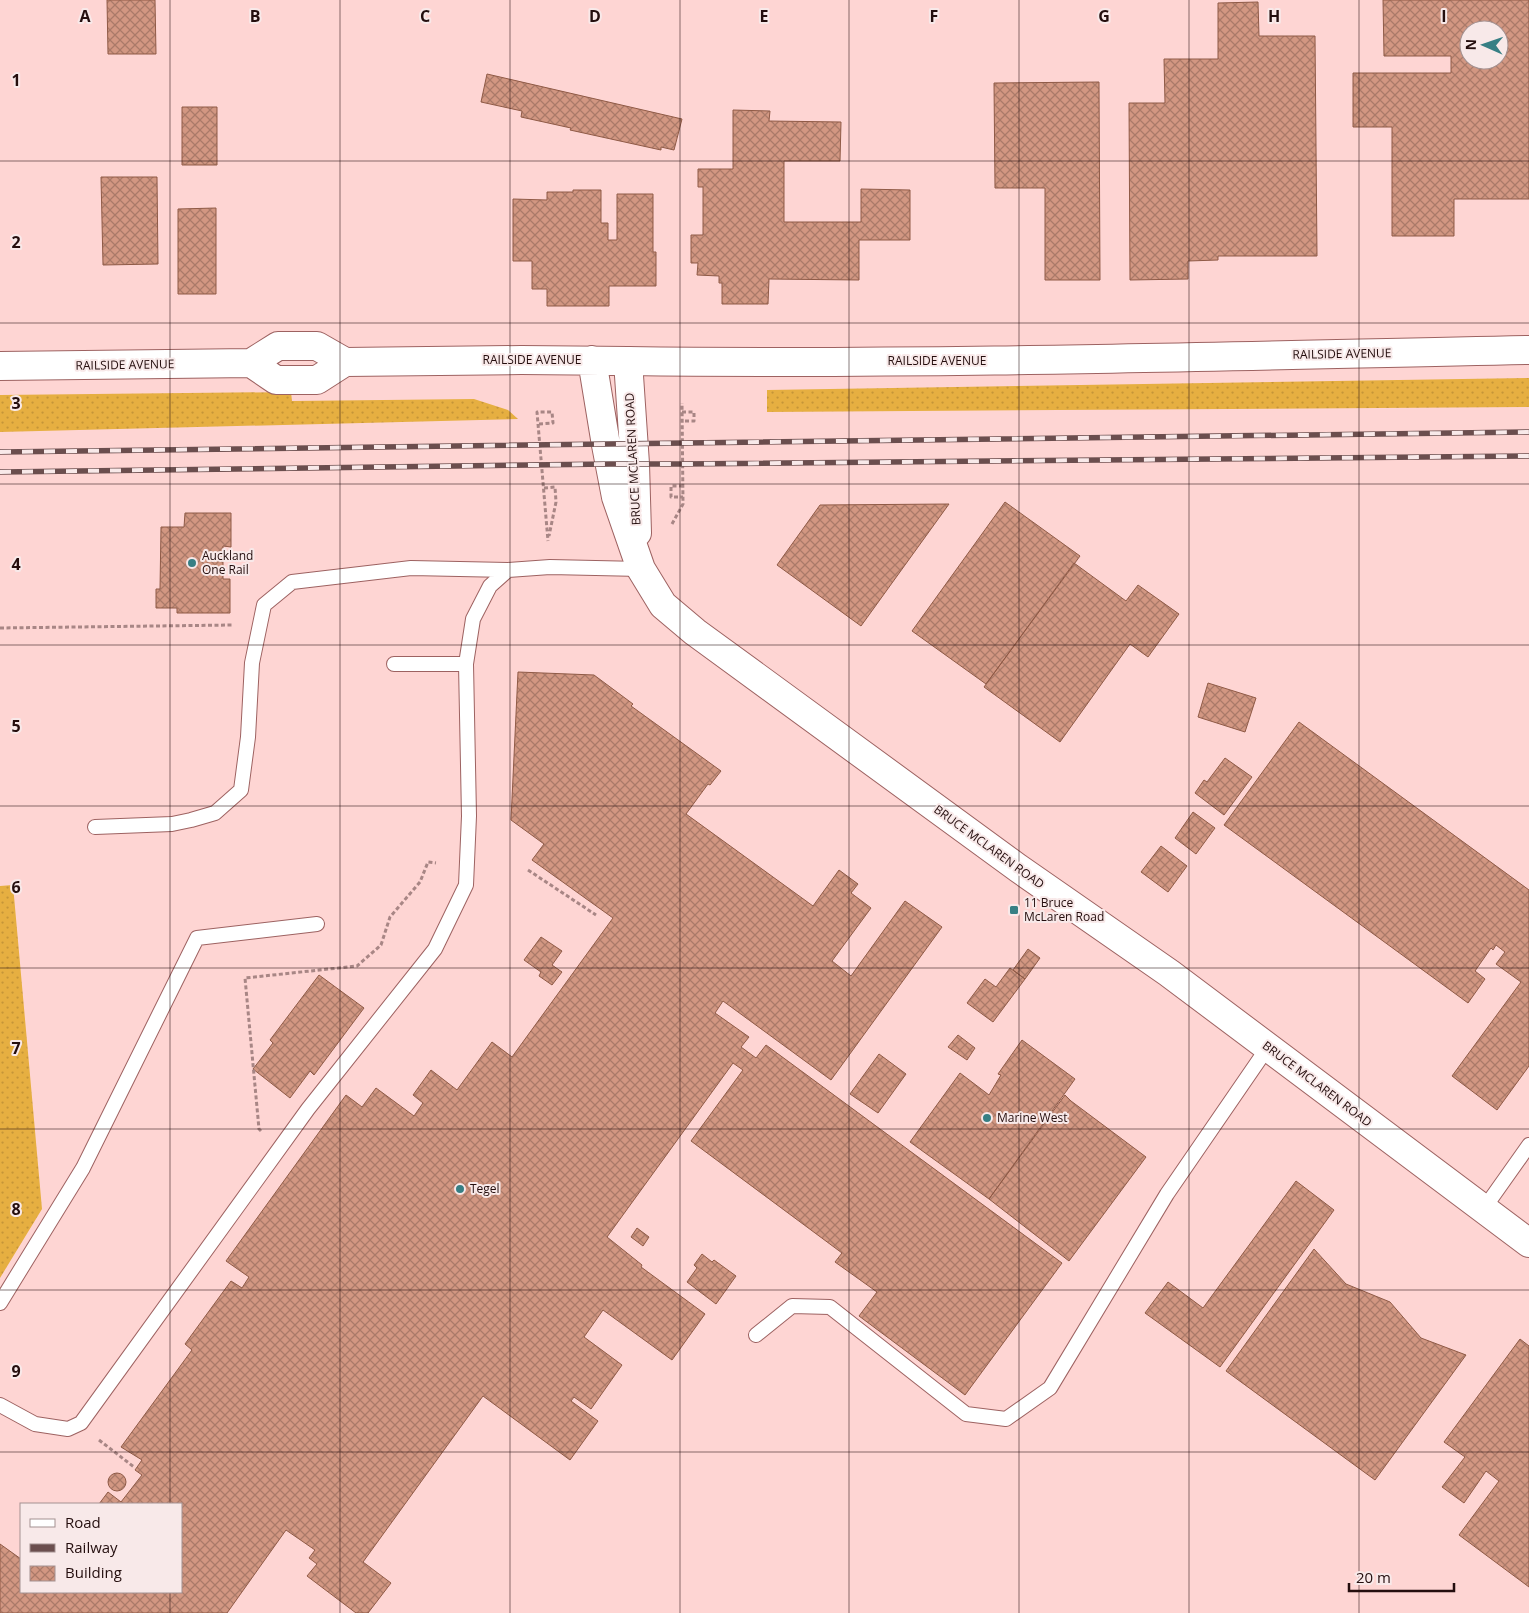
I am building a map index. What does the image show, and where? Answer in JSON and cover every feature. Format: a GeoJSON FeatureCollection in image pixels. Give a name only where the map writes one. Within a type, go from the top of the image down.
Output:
{"type":"FeatureCollection","features":[{"type":"Feature","properties":{"kind":"main road","name":"RAILSIDE AVENUE"},"geometry":{"type":"LineString","coordinates":[[0,366],[251,363],[278,346],[317,346],[345,362],[592,360],[755,363],[993,361],[1529,350]]}},
{"type":"Feature","properties":{"kind":"main road","name":"BRUCE MCLAREN ROAD"},"geometry":{"type":"LineString","coordinates":[[592,360],[616,497],[639,563],[663,605],[695,632],[1018,868],[1169,973],[1529,1243]]}},
{"type":"Feature","properties":{"kind":"main road","name":"BRUCE MCLAREN ROAD"},"geometry":{"type":"LineString","coordinates":[[628,361],[639,563]]}},
{"type":"Feature","properties":{"kind":"lane"},"geometry":{"type":"LineString","coordinates":[[95,827],[172,824],[192,820],[215,813],[240,790],[248,737],[252,664],[264,605],[292,582],[411,568],[508,570],[639,563]]}},
{"type":"Feature","properties":{"kind":"lane"},"geometry":{"type":"LineString","coordinates":[[0,1405],[35,1424],[68,1429],[81,1423],[308,1110],[435,949],[466,885],[469,816],[466,664],[473,618],[490,586],[508,570]]}},
{"type":"Feature","properties":{"kind":"lane"},"geometry":{"type":"LineString","coordinates":[[394,664],[466,664]]}},
{"type":"Feature","properties":{"kind":"lane"},"geometry":{"type":"LineString","coordinates":[[0,1303],[83,1168],[197,938],[317,924]]}},
{"type":"Feature","properties":{"kind":"lane"},"geometry":{"type":"LineString","coordinates":[[756,1335],[792,1306],[830,1307],[966,1414],[1006,1419],[1050,1388],[1167,1194],[1268,1047]]}},
{"type":"Feature","properties":{"kind":"lane"},"geometry":{"type":"LineString","coordinates":[[1483,1210],[1529,1145]]}},
{"type":"Feature","properties":{"kind":"path"},"geometry":{"type":"LineString","coordinates":[[672,524],[683,504],[682,403]]}},
{"type":"Feature","properties":{"kind":"path"},"geometry":{"type":"LineString","coordinates":[[538,424],[553,423],[552,412],[537,412],[538,424],[544,488],[548,541],[556,502],[555,487],[544,488]]}},
{"type":"Feature","properties":{"kind":"path"},"geometry":{"type":"LineString","coordinates":[[682,412],[694,412],[694,421],[682,421]]}},
{"type":"Feature","properties":{"kind":"path"},"geometry":{"type":"LineString","coordinates":[[683,486],[671,486],[671,498],[683,497]]}},
{"type":"Feature","properties":{"kind":"path"},"geometry":{"type":"LineString","coordinates":[[0,628],[234,625],[264,605]]}},
{"type":"Feature","properties":{"kind":"path"},"geometry":{"type":"LineString","coordinates":[[264,1134],[259,1129],[244,978],[357,966],[381,945],[390,917],[420,882],[428,862],[436,863]]}},
{"type":"Feature","properties":{"kind":"path"},"geometry":{"type":"LineString","coordinates":[[528,870],[596,915]]}},
{"type":"Feature","properties":{"kind":"path"},"geometry":{"type":"LineString","coordinates":[[93,1436],[134,1467]]}},
{"type":"Feature","properties":{"kind":"shaded area"},"geometry":{"type":"Polygon","coordinates":[[[1529,378],[1529,407],[767,412],[767,390],[1529,378]]]}},
{"type":"Feature","properties":{"kind":"shaded area"},"geometry":{"type":"Polygon","coordinates":[[[291,392],[292,401],[474,399],[508,410],[518,419],[0,432],[0,395],[291,392]]]}},
{"type":"Feature","properties":{"kind":"shaded area"},"geometry":{"type":"Polygon","coordinates":[[[13,885],[42,1209],[0,1278],[0,886],[13,885]]]}},
{"type":"Feature","properties":{"kind":"building"},"geometry":{"type":"Polygon","coordinates":[[[107,0],[155,0],[156,54],[108,54],[107,0]]]}},
{"type":"Feature","properties":{"kind":"building"},"geometry":{"type":"Polygon","coordinates":[[[1383,0],[1529,0],[1529,199],[1454,199],[1454,236],[1392,236],[1392,127],[1353,127],[1353,73],[1451,73],[1451,56],[1384,56],[1383,0]]]}},
{"type":"Feature","properties":{"kind":"building"},"geometry":{"type":"Polygon","coordinates":[[[1258,2],[1259,36],[1315,36],[1317,256],[1218,256],[1218,260],[1188,261],[1188,279],[1130,280],[1129,103],[1165,103],[1164,59],[1218,59],[1218,3],[1258,2]]]}},
{"type":"Feature","properties":{"kind":"building"},"geometry":{"type":"Polygon","coordinates":[[[487,74],[682,119],[674,150],[661,147],[661,150],[570,130],[571,128],[521,117],[522,111],[481,102],[487,74]]]}},
{"type":"Feature","properties":{"kind":"building"},"geometry":{"type":"Polygon","coordinates":[[[1099,82],[1100,280],[1045,280],[1045,188],[995,188],[994,83],[1099,82]]]}},
{"type":"Feature","properties":{"kind":"building"},"geometry":{"type":"Polygon","coordinates":[[[182,107],[217,107],[217,165],[182,165],[182,107]]]}},
{"type":"Feature","properties":{"kind":"building"},"geometry":{"type":"Polygon","coordinates":[[[733,110],[770,111],[769,121],[841,122],[840,161],[784,161],[784,222],[861,222],[861,189],[910,190],[910,240],[859,240],[859,280],[769,279],[768,304],[722,304],[722,283],[719,283],[719,276],[697,275],[698,263],[691,263],[691,235],[703,235],[703,187],[698,187],[698,169],[733,169],[733,110]]]}},
{"type":"Feature","properties":{"kind":"building"},"geometry":{"type":"Polygon","coordinates":[[[101,177],[157,177],[158,264],[103,265],[101,177]]]}},
{"type":"Feature","properties":{"kind":"building"},"geometry":{"type":"Polygon","coordinates":[[[573,190],[601,190],[601,223],[608,223],[608,240],[617,240],[617,194],[653,194],[653,252],[656,252],[656,286],[609,286],[609,306],[547,306],[547,289],[532,289],[532,261],[513,261],[513,199],[547,200],[547,192],[573,192],[573,190]]]}},
{"type":"Feature","properties":{"kind":"building"},"geometry":{"type":"Polygon","coordinates":[[[216,208],[216,294],[178,294],[178,209],[216,208]]]}},
{"type":"Feature","properties":{"kind":"building"},"geometry":{"type":"Polygon","coordinates":[[[1005,502],[1080,556],[986,684],[912,631],[1005,502]]]}},
{"type":"Feature","properties":{"kind":"building"},"geometry":{"type":"Polygon","coordinates":[[[949,504],[861,626],[777,565],[820,505],[949,504]]]}},
{"type":"Feature","properties":{"kind":"building","name":"Auckland One Rail"},"geometry":{"type":"Polygon","coordinates":[[[185,513],[231,513],[231,547],[223,546],[223,579],[230,579],[230,613],[177,613],[177,608],[156,608],[156,589],[160,589],[161,527],[184,527],[185,513]]]}},
{"type":"Feature","properties":{"kind":"building"},"geometry":{"type":"Polygon","coordinates":[[[1074,563],[1126,601],[1138,585],[1179,614],[1148,657],[1130,644],[1060,742],[984,687],[1074,563]]]}},
{"type":"Feature","properties":{"kind":"building","name":"Tegel"},"geometry":{"type":"Polygon","coordinates":[[[518,672],[594,675],[633,704],[631,706],[721,771],[710,785],[708,784],[686,814],[813,906],[839,870],[858,884],[851,893],[871,908],[832,961],[851,976],[905,901],[942,927],[831,1080],[723,1001],[715,1013],[749,1037],[741,1047],[756,1058],[766,1045],[1062,1263],[965,1395],[859,1316],[877,1292],[835,1262],[842,1253],[691,1141],[743,1070],[733,1063],[607,1237],[642,1265],[641,1267],[705,1314],[672,1360],[603,1310],[584,1337],[622,1365],[591,1409],[574,1397],[571,1401],[598,1421],[570,1460],[483,1396],[363,1562],[391,1583],[368,1613],[356,1613],[307,1576],[317,1564],[309,1558],[315,1550],[286,1530],[227,1613],[0,1613],[0,1544],[20,1558],[20,1593],[182,1593],[182,1503],[100,1503],[108,1492],[121,1502],[142,1475],[135,1470],[142,1460],[121,1447],[192,1350],[185,1344],[231,1281],[242,1288],[249,1277],[226,1261],[346,1095],[362,1107],[376,1088],[414,1116],[423,1103],[413,1095],[431,1070],[457,1090],[492,1042],[512,1057],[613,918],[532,860],[544,844],[511,820],[518,672]]]}},
{"type":"Feature","properties":{"kind":"building"},"geometry":{"type":"Polygon","coordinates":[[[1208,683],[1256,698],[1245,732],[1198,717],[1208,683]]]}},
{"type":"Feature","properties":{"kind":"building"},"geometry":{"type":"Polygon","coordinates":[[[1299,722],[1529,890],[1529,1066],[1497,1110],[1452,1076],[1521,982],[1496,964],[1505,952],[1496,945],[1493,950],[1491,948],[1475,971],[1485,979],[1468,1003],[1224,825],[1299,722]]]}},
{"type":"Feature","properties":{"kind":"building"},"geometry":{"type":"Polygon","coordinates":[[[1225,758],[1252,777],[1224,815],[1195,793],[1204,780],[1207,782],[1225,758]]]}},
{"type":"Feature","properties":{"kind":"building"},"geometry":{"type":"Polygon","coordinates":[[[1193,812],[1215,828],[1196,854],[1175,838],[1193,812]]]}},
{"type":"Feature","properties":{"kind":"building"},"geometry":{"type":"Polygon","coordinates":[[[1161,846],[1187,866],[1168,892],[1141,872],[1161,846]]]}},
{"type":"Feature","properties":{"kind":"building"},"geometry":{"type":"Polygon","coordinates":[[[541,937],[562,951],[552,965],[562,972],[552,985],[539,976],[541,972],[524,960],[541,937]]]}},
{"type":"Feature","properties":{"kind":"building"},"geometry":{"type":"Polygon","coordinates":[[[1028,949],[1040,958],[1025,979],[1013,970],[1028,949]]]}},
{"type":"Feature","properties":{"kind":"building"},"geometry":{"type":"Polygon","coordinates":[[[1010,968],[1025,979],[993,1022],[967,1003],[985,979],[996,987],[1010,968]]]}},
{"type":"Feature","properties":{"kind":"building"},"geometry":{"type":"Polygon","coordinates":[[[319,975],[364,1008],[314,1075],[310,1071],[290,1098],[253,1069],[273,1043],[270,1040],[319,975]]]}},
{"type":"Feature","properties":{"kind":"building"},"geometry":{"type":"Polygon","coordinates":[[[958,1035],[975,1048],[967,1060],[948,1047],[958,1035]]]}},
{"type":"Feature","properties":{"kind":"building","name":"Marine West"},"geometry":{"type":"Polygon","coordinates":[[[1022,1040],[1075,1079],[989,1199],[910,1142],[960,1073],[989,1095],[1001,1075],[998,1074],[1022,1040]]]}},
{"type":"Feature","properties":{"kind":"building"},"geometry":{"type":"Polygon","coordinates":[[[879,1054],[906,1074],[878,1113],[850,1094],[879,1054]]]}},
{"type":"Feature","properties":{"kind":"building"},"geometry":{"type":"Polygon","coordinates":[[[1065,1095],[1146,1157],[1069,1261],[989,1199],[1065,1095]]]}},
{"type":"Feature","properties":{"kind":"building"},"geometry":{"type":"Polygon","coordinates":[[[1296,1181],[1334,1210],[1220,1367],[1145,1313],[1168,1282],[1203,1308],[1296,1181]]]}},
{"type":"Feature","properties":{"kind":"building"},"geometry":{"type":"Polygon","coordinates":[[[637,1228],[649,1237],[643,1246],[631,1237],[637,1228]]]}},
{"type":"Feature","properties":{"kind":"building"},"geometry":{"type":"Polygon","coordinates":[[[1314,1249],[1346,1284],[1390,1302],[1421,1338],[1466,1355],[1375,1480],[1226,1371],[1314,1249]]]}},
{"type":"Feature","properties":{"kind":"building"},"geometry":{"type":"Polygon","coordinates":[[[702,1254],[736,1276],[716,1304],[687,1282],[697,1268],[694,1265],[702,1254]]]}},
{"type":"Feature","properties":{"kind":"building"},"geometry":{"type":"Polygon","coordinates":[[[1520,1339],[1529,1346],[1529,1587],[1459,1535],[1499,1481],[1486,1471],[1464,1503],[1442,1487],[1465,1457],[1444,1442],[1520,1339]]]}},
{"type":"Feature","properties":{"kind":"building"},"geometry":{"type":"Polygon","coordinates":[[[117,1473],[123,1476],[126,1482],[123,1488],[117,1491],[111,1488],[108,1482],[111,1476],[117,1473]]]}},
{"type":"Feature","properties":{"kind":"railway"},"geometry":{"type":"LineString","coordinates":[[0,452],[1529,432]]}},
{"type":"Feature","properties":{"kind":"railway"},"geometry":{"type":"LineString","coordinates":[[0,472],[610,464],[1529,456]]}},
{"type":"Feature","properties":{"kind":"place","name":"Auckland One Rail"},"geometry":{"type":"Point","coordinates":[192,563]}},
{"type":"Feature","properties":{"kind":"place","name":"11 Bruce McLaren Road"},"geometry":{"type":"Point","coordinates":[1014,910]}},
{"type":"Feature","properties":{"kind":"place","name":"Marine West"},"geometry":{"type":"Point","coordinates":[987,1118]}},
{"type":"Feature","properties":{"kind":"place","name":"Tegel"},"geometry":{"type":"Point","coordinates":[460,1189]}}]}
